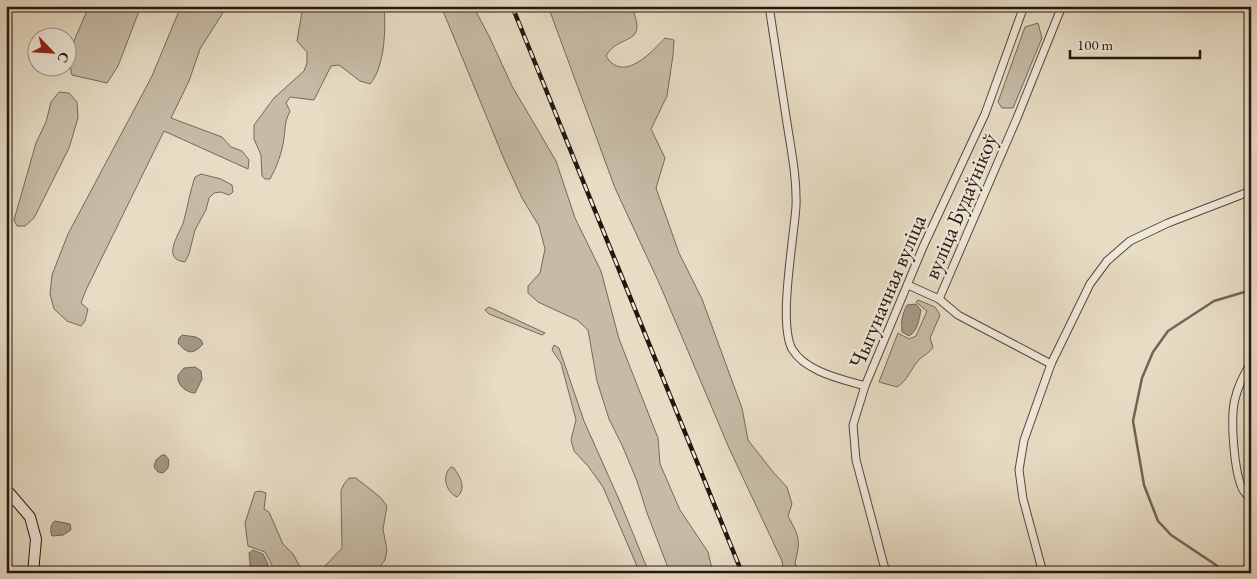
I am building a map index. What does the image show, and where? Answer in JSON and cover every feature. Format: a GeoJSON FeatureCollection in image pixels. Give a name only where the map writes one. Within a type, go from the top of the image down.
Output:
{"type":"FeatureCollection","features":[{"type":"Feature","properties":{"kind":"street","name":"Чыгуначная вуліца"},"geometry":{"type":"LineString","coordinates":[[769,6],[792,154],[796,204],[788,292],[787,334],[792,348],[799,358],[806,363],[835,377],[865,386],[923,247],[985,114],[1024,6]]}},
{"type":"Feature","properties":{"kind":"street","name":"вуліца Будаўнікоў"},"geometry":{"type":"LineString","coordinates":[[1051,364],[958,315],[939,299],[1017,118],[1062,6]]}},
{"type":"Feature","properties":{"kind":"street"},"geometry":{"type":"LineString","coordinates":[[1043,573],[1023,499],[1020,470],[1028,426],[1051,364],[1090,284],[1106,261],[1130,241],[1168,223],[1251,191]]}},
{"type":"Feature","properties":{"kind":"street"},"geometry":{"type":"LineString","coordinates":[[908,286],[939,299]]}},
{"type":"Feature","properties":{"kind":"street"},"geometry":{"type":"LineString","coordinates":[[1251,364],[1244,373],[1235,399],[1233,430],[1237,467],[1243,490],[1251,499]]}},
{"type":"Feature","properties":{"kind":"street"},"geometry":{"type":"LineString","coordinates":[[865,386],[853,425],[856,460],[886,573]]}},
{"type":"Feature","properties":{"kind":"street"},"geometry":{"type":"LineString","coordinates":[[6,489],[30,517],[36,539],[33,573]]}},
{"type":"Feature","properties":{"kind":"shaded area"},"geometry":{"type":"Polygon","coordinates":[[[89,6],[141,6],[118,66],[107,83],[78,76],[78,32],[89,6]]]}},
{"type":"Feature","properties":{"kind":"shaded area"},"geometry":{"type":"Polygon","coordinates":[[[181,6],[224,6],[224,11],[200,49],[189,81],[171,118],[222,137],[231,147],[242,151],[249,160],[248,169],[164,131],[86,290],[81,303],[88,309],[85,321],[81,326],[67,321],[54,309],[50,294],[52,275],[68,234],[152,76],[181,6]]]}},
{"type":"Feature","properties":{"kind":"shaded area"},"geometry":{"type":"Polygon","coordinates":[[[303,6],[384,6],[385,25],[382,58],[375,77],[370,84],[360,81],[339,65],[331,66],[314,100],[290,97],[286,103],[290,111],[286,122],[281,154],[270,179],[265,179],[262,176],[261,155],[254,139],[254,125],[274,98],[304,71],[307,63],[307,52],[297,41],[303,6]]]}},
{"type":"Feature","properties":{"kind":"shaded area"},"geometry":{"type":"Polygon","coordinates":[[[441,6],[473,6],[512,86],[556,161],[575,218],[601,271],[619,339],[658,438],[660,464],[680,510],[708,552],[713,573],[670,573],[637,481],[609,419],[597,381],[588,330],[577,320],[538,302],[528,293],[528,286],[540,273],[545,249],[539,226],[522,198],[504,159],[441,6]]]}},
{"type":"Feature","properties":{"kind":"shaded area"},"geometry":{"type":"Polygon","coordinates":[[[548,6],[631,6],[636,19],[637,28],[635,34],[618,44],[606,56],[613,64],[621,67],[637,63],[653,51],[665,38],[674,40],[667,96],[651,129],[665,158],[656,188],[679,253],[702,299],[742,408],[748,440],[787,487],[792,504],[788,516],[798,538],[795,563],[799,573],[784,573],[782,561],[729,448],[660,285],[615,188],[548,6]]]}},
{"type":"Feature","properties":{"kind":"shaded area"},"geometry":{"type":"Polygon","coordinates":[[[1038,23],[1042,38],[1013,108],[1002,108],[998,102],[1025,27],[1038,23]]]}},
{"type":"Feature","properties":{"kind":"shaded area"},"geometry":{"type":"Polygon","coordinates":[[[59,92],[69,93],[77,102],[78,118],[69,148],[34,218],[25,226],[17,226],[14,220],[36,143],[46,122],[51,102],[59,92]]]}},
{"type":"Feature","properties":{"kind":"shaded area"},"geometry":{"type":"Polygon","coordinates":[[[201,174],[221,179],[232,185],[233,192],[229,195],[221,192],[214,193],[209,198],[206,210],[195,230],[185,262],[177,260],[174,256],[174,244],[184,220],[195,177],[201,174]]]}},
{"type":"Feature","properties":{"kind":"shaded area"},"geometry":{"type":"Polygon","coordinates":[[[918,300],[935,307],[940,315],[930,338],[933,347],[918,361],[897,387],[879,382],[898,333],[909,339],[916,336],[927,311],[916,302],[918,300]]]}},
{"type":"Feature","properties":{"kind":"shaded area"},"geometry":{"type":"Polygon","coordinates":[[[916,304],[921,310],[920,317],[916,328],[909,336],[902,332],[902,318],[907,305],[916,304]]]}},
{"type":"Feature","properties":{"kind":"shaded area"},"geometry":{"type":"Polygon","coordinates":[[[489,307],[545,333],[542,335],[489,314],[485,310],[489,307]]]}},
{"type":"Feature","properties":{"kind":"shaded area"},"geometry":{"type":"Polygon","coordinates":[[[182,335],[196,337],[203,344],[196,350],[187,351],[178,343],[182,335]]]}},
{"type":"Feature","properties":{"kind":"shaded area"},"geometry":{"type":"Polygon","coordinates":[[[554,345],[559,348],[584,421],[649,573],[640,573],[603,487],[574,451],[571,440],[576,420],[561,363],[552,350],[554,345]]]}},
{"type":"Feature","properties":{"kind":"shaded area"},"geometry":{"type":"Polygon","coordinates":[[[195,367],[201,371],[202,379],[195,393],[189,392],[180,385],[178,375],[184,368],[195,367]]]}},
{"type":"Feature","properties":{"kind":"shaded area"},"geometry":{"type":"Polygon","coordinates":[[[165,455],[169,460],[168,468],[163,473],[158,472],[154,467],[156,460],[165,455]]]}},
{"type":"Feature","properties":{"kind":"shaded area"},"geometry":{"type":"Polygon","coordinates":[[[451,467],[454,468],[462,482],[462,490],[457,497],[453,495],[446,484],[446,475],[451,467]]]}},
{"type":"Feature","properties":{"kind":"shaded area"},"geometry":{"type":"Polygon","coordinates":[[[349,478],[356,478],[380,497],[387,506],[383,529],[387,550],[385,560],[373,573],[323,573],[325,566],[342,548],[341,491],[349,478]]]}},
{"type":"Feature","properties":{"kind":"shaded area"},"geometry":{"type":"Polygon","coordinates":[[[255,492],[266,493],[264,509],[269,512],[283,544],[293,554],[300,567],[311,573],[272,573],[272,565],[265,552],[248,546],[245,523],[255,492]]]}},
{"type":"Feature","properties":{"kind":"shaded area"},"geometry":{"type":"Polygon","coordinates":[[[55,521],[70,524],[71,530],[63,535],[52,536],[51,528],[55,521]]]}},
{"type":"Feature","properties":{"kind":"shaded area"},"geometry":{"type":"Polygon","coordinates":[[[253,550],[263,554],[268,564],[267,573],[251,573],[249,553],[253,550]]]}},
{"type":"Feature","properties":{"kind":"waterway"},"geometry":{"type":"LineString","coordinates":[[1223,573],[1216,565],[1171,535],[1158,521],[1144,485],[1133,421],[1142,378],[1153,352],[1168,331],[1214,301],[1251,290]]}},
{"type":"Feature","properties":{"kind":"railway"},"geometry":{"type":"LineString","coordinates":[[512,6],[742,573]]}}]}
